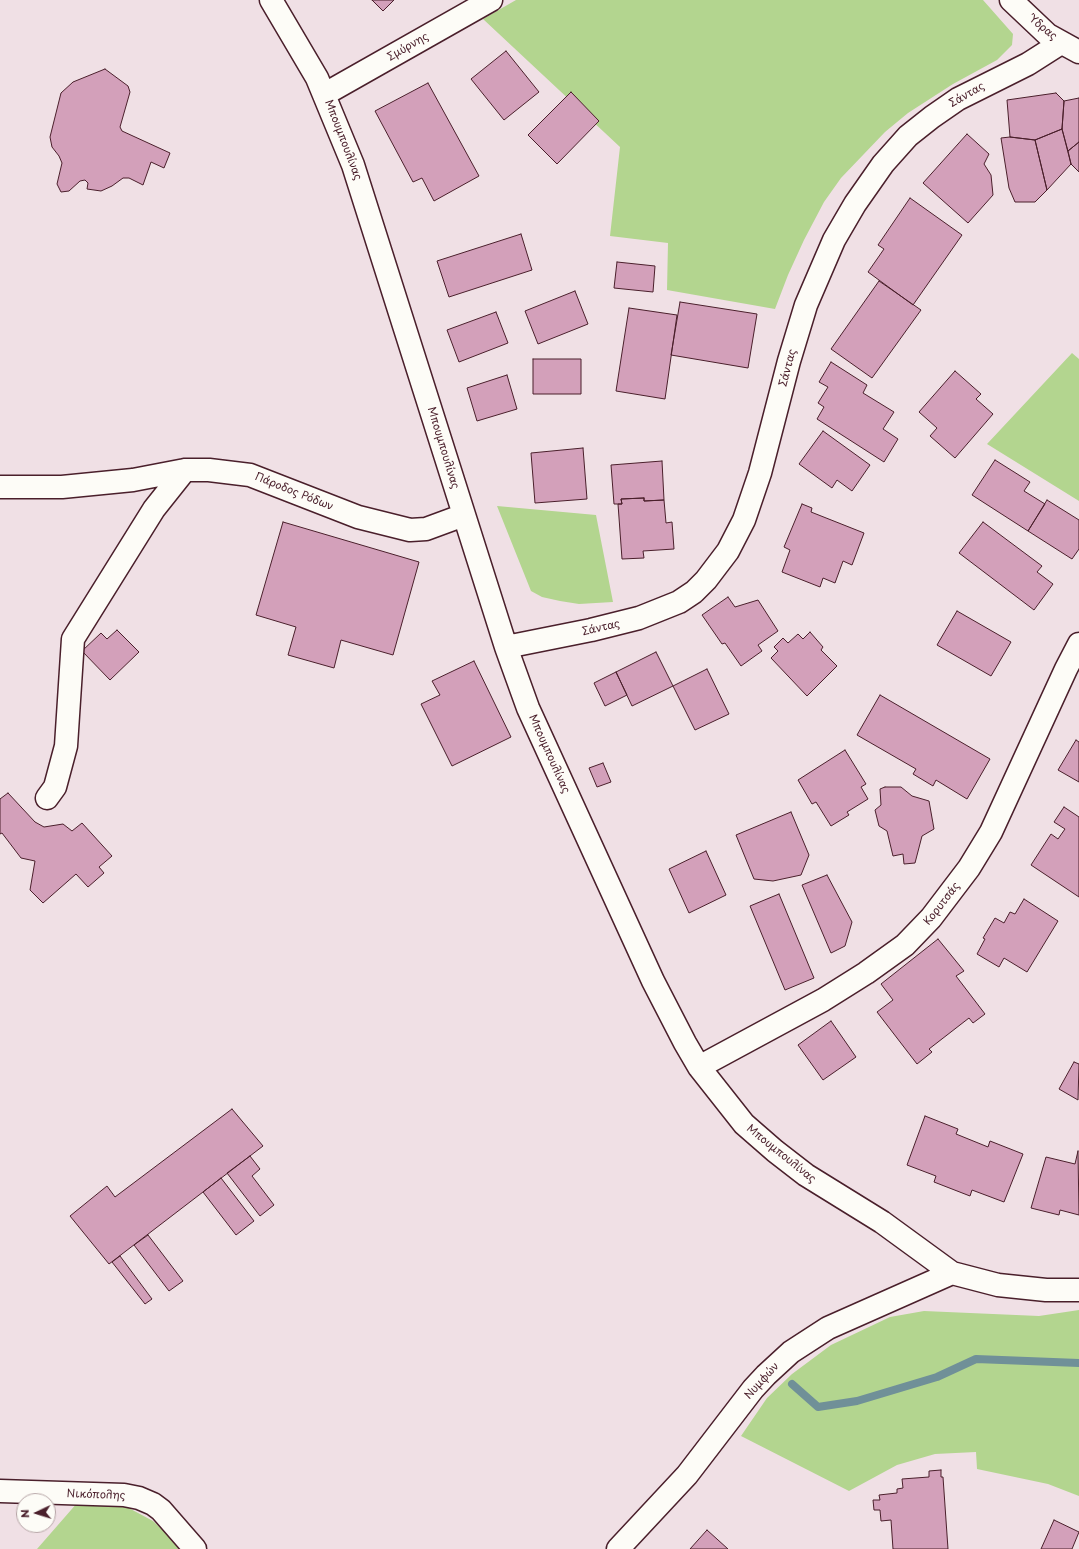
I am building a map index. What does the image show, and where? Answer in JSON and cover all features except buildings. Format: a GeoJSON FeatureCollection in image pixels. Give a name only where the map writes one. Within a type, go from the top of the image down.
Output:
{"type":"FeatureCollection","features":[{"type":"Feature","properties":{"kind":"street","name":"Μπουμπουλίνας"},"geometry":{"type":"LineString","coordinates":[[272,0],[303,52],[325,94],[347,146],[367,204],[506,647],[528,708],[630,933],[672,1019],[699,1067],[744,1124],[775,1151],[806,1175],[882,1222],[952,1273],[998,1285],[1046,1290],[1079,1290]]}},
{"type":"Feature","properties":{"kind":"street","name":"Σμύρνης"},"geometry":{"type":"LineString","coordinates":[[325,94],[491,0]]}},
{"type":"Feature","properties":{"kind":"street","name":"Ύδρας"},"geometry":{"type":"LineString","coordinates":[[1011,0],[1048,35],[1070,47]]}},
{"type":"Feature","properties":{"kind":"street","name":"Σάντας"},"geometry":{"type":"LineString","coordinates":[[506,647],[584,632],[639,618],[679,602],[694,592],[706,580],[728,551],[744,520],[760,473],[789,361],[806,305],[834,240],[855,204],[883,164],[908,136],[932,117],[958,99],[1028,64],[1070,47]]}},
{"type":"Feature","properties":{"kind":"street","name":"Πάροδος Ρόδων"},"geometry":{"type":"LineString","coordinates":[[0,488],[81,486],[133,480],[185,470],[238,472],[261,478],[358,517],[410,530],[426,530],[464,515]]}},
{"type":"Feature","properties":{"kind":"street"},"geometry":{"type":"LineString","coordinates":[[47,798],[55,786],[66,746],[73,639],[154,509],[185,470]]}},
{"type":"Feature","properties":{"kind":"street","name":"Κορυτσάς"},"geometry":{"type":"LineString","coordinates":[[699,1067],[823,1000],[866,974],[905,945],[924,927],[982,849],[1079,644]]}},
{"type":"Feature","properties":{"kind":"street","name":"Νυμφών"},"geometry":{"type":"LineString","coordinates":[[618,1549],[687,1475],[757,1384],[791,1352],[828,1328],[952,1273]]}},
{"type":"Feature","properties":{"kind":"street","name":"Νικόπολης"},"geometry":{"type":"LineString","coordinates":[[0,1491],[116,1495],[139,1498],[162,1510],[195,1549]]}},
{"type":"Feature","properties":{"kind":"green space"},"geometry":{"type":"Polygon","coordinates":[[[516,0],[983,0],[1013,34],[1012,45],[997,60],[953,84],[908,113],[885,132],[841,178],[824,202],[804,240],[775,309],[667,290],[668,243],[610,236],[620,147],[483,19],[516,0]]]}},
{"type":"Feature","properties":{"kind":"green space"},"geometry":{"type":"Polygon","coordinates":[[[1072,353],[1079,359],[1079,501],[987,444],[1072,353]]]}},
{"type":"Feature","properties":{"kind":"green space"},"geometry":{"type":"Polygon","coordinates":[[[497,506],[596,515],[613,602],[579,604],[542,597],[531,591],[497,506]]]}},
{"type":"Feature","properties":{"kind":"green space"},"geometry":{"type":"Polygon","coordinates":[[[1079,1310],[1079,1496],[1048,1484],[977,1469],[976,1452],[935,1454],[897,1465],[849,1491],[741,1436],[767,1398],[792,1374],[831,1345],[890,1317],[924,1311],[1039,1316],[1079,1310]]]}},
{"type":"Feature","properties":{"kind":"green space"},"geometry":{"type":"Polygon","coordinates":[[[78,1502],[125,1506],[153,1521],[183,1549],[37,1549],[51,1533],[56,1533],[56,1527],[78,1502]]]}},
{"type":"Feature","properties":{"kind":"waterway"},"geometry":{"type":"LineString","coordinates":[[792,1384],[818,1407],[857,1401],[937,1377],[976,1359],[1079,1363]]}}]}
